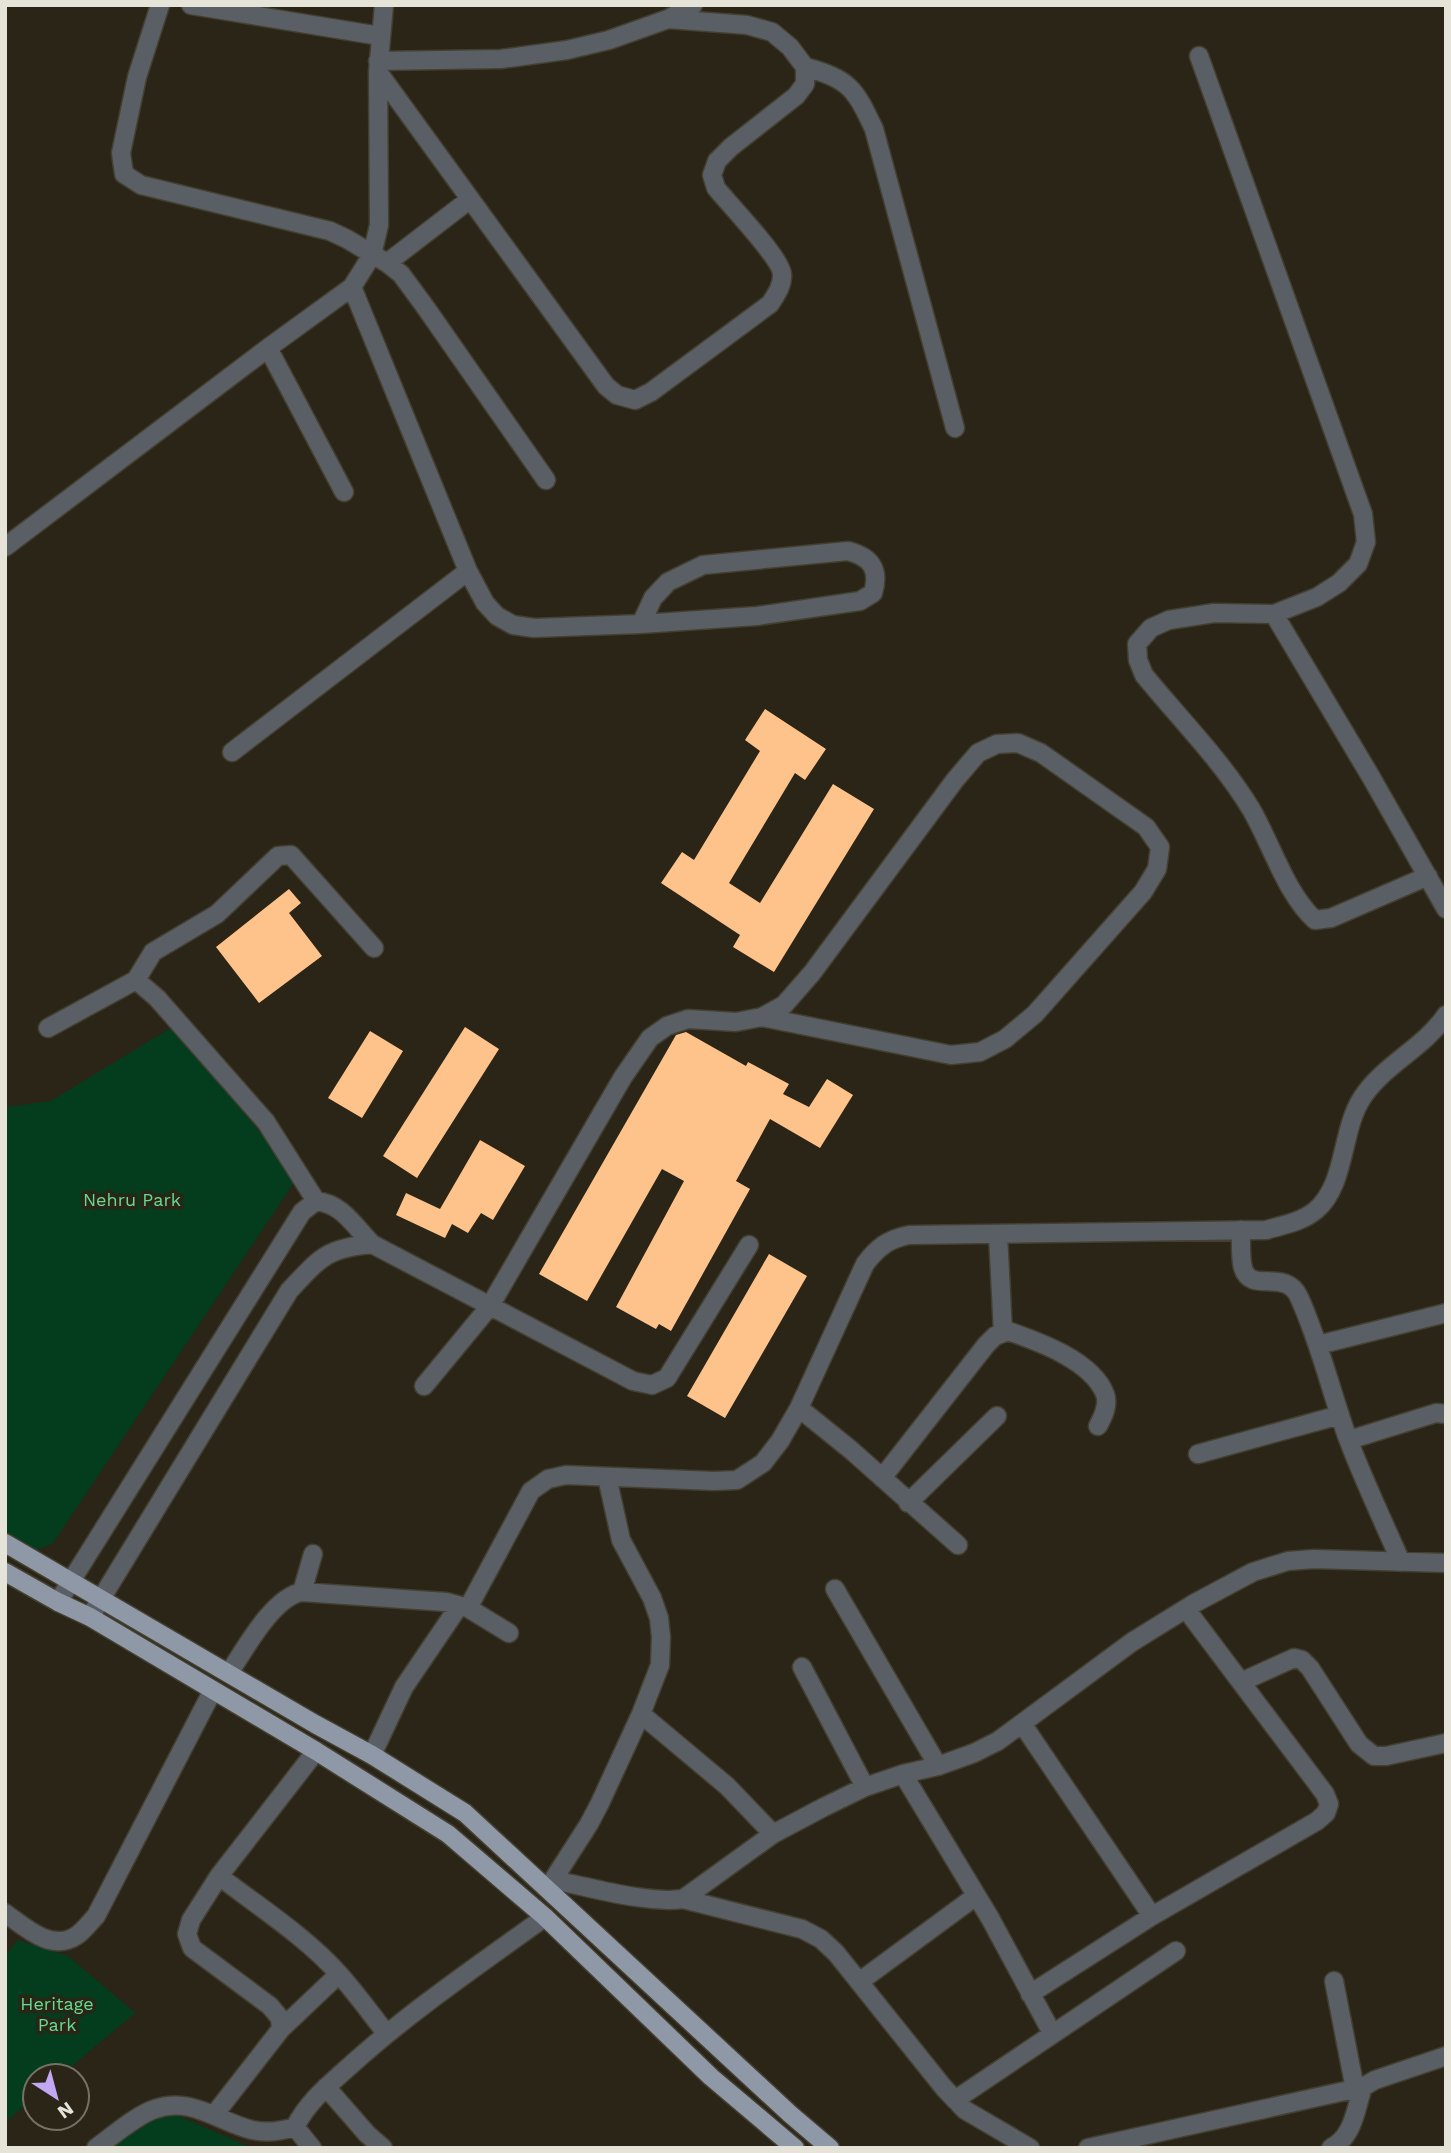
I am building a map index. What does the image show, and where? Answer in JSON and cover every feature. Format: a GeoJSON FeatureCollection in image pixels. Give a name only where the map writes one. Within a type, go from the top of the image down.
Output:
{"type":"FeatureCollection","features":[{"type":"Feature","properties":{"kind":"main road"},"geometry":{"type":"LineString","coordinates":[[5,1543],[372,1755],[465,1813],[550,1884],[790,2115],[830,2148]]}},
{"type":"Feature","properties":{"kind":"main road"},"geometry":{"type":"LineString","coordinates":[[5,1572],[90,1617],[214,1690],[448,1834],[545,1917],[711,2077],[794,2148]]}},
{"type":"Feature","properties":{"kind":"street"},"geometry":{"type":"LineString","coordinates":[[160,5],[137,78],[123,141],[121,153],[124,174],[141,185],[330,231],[401,274],[546,480]]}},
{"type":"Feature","properties":{"kind":"street"},"geometry":{"type":"LineString","coordinates":[[191,5],[380,36]]}},
{"type":"Feature","properties":{"kind":"street"},"geometry":{"type":"LineString","coordinates":[[379,259],[378,67],[384,5]]}},
{"type":"Feature","properties":{"kind":"street"},"geometry":{"type":"LineString","coordinates":[[378,67],[501,59],[567,50],[609,40],[668,19],[693,5]]}},
{"type":"Feature","properties":{"kind":"street"},"geometry":{"type":"LineString","coordinates":[[378,67],[469,200],[606,386],[617,395],[635,400],[651,392],[770,303],[779,290],[783,273],[775,258],[716,188],[712,175],[717,161],[796,96],[805,84],[805,67],[790,47],[772,32],[747,25],[668,19]]}},
{"type":"Feature","properties":{"kind":"street"},"geometry":{"type":"LineString","coordinates":[[1199,56],[1363,514],[1366,542],[1358,564],[1339,583],[1317,597],[1274,614],[1214,613],[1169,620],[1151,628],[1137,644],[1138,660],[1144,675],[1233,782],[1265,834],[1294,895],[1315,920],[1331,918],[1437,884]]}},
{"type":"Feature","properties":{"kind":"street"},"geometry":{"type":"LineString","coordinates":[[805,67],[829,73],[844,82],[859,97],[874,130],[955,428]]}},
{"type":"Feature","properties":{"kind":"street"},"geometry":{"type":"LineString","coordinates":[[5,547],[352,287],[379,259],[469,200]]}},
{"type":"Feature","properties":{"kind":"street"},"geometry":{"type":"LineString","coordinates":[[352,287],[468,571],[485,603],[497,616],[513,625],[534,628],[640,624],[757,616],[860,601],[873,593],[877,580],[871,563],[860,554],[848,551],[703,565],[668,582],[653,598],[640,624]]}},
{"type":"Feature","properties":{"kind":"street"},"geometry":{"type":"LineString","coordinates":[[268,348],[344,492]]}},
{"type":"Feature","properties":{"kind":"street"},"geometry":{"type":"LineString","coordinates":[[232,752],[468,571]]}},
{"type":"Feature","properties":{"kind":"street"},"geometry":{"type":"LineString","coordinates":[[1274,614],[1437,884],[1446,909]]}},
{"type":"Feature","properties":{"kind":"street"},"geometry":{"type":"LineString","coordinates":[[424,1386],[490,1306],[623,1077],[650,1038],[667,1026],[688,1019],[736,1022],[762,1017],[784,1005],[812,973],[978,753],[997,744],[1018,743],[1041,753],[1146,827],[1160,847],[1157,869],[1143,892],[1035,1014],[1005,1039],[980,1052],[951,1055],[762,1017]]}},
{"type":"Feature","properties":{"kind":"street"},"geometry":{"type":"LineString","coordinates":[[48,1028],[136,981],[153,952],[217,914],[278,856],[291,855],[374,948]]}},
{"type":"Feature","properties":{"kind":"street"},"geometry":{"type":"LineString","coordinates":[[136,981],[158,998],[266,1122],[316,1201]]}},
{"type":"Feature","properties":{"kind":"street"},"geometry":{"type":"LineString","coordinates":[[372,1755],[404,1687],[464,1607],[531,1491],[548,1479],[566,1475],[737,1480],[763,1463],[780,1441],[799,1408],[864,1265],[876,1250],[892,1238],[909,1235],[1266,1230],[1299,1221],[1317,1210],[1328,1195],[1352,1118],[1362,1097],[1376,1081],[1421,1043],[1446,1015]]}},
{"type":"Feature","properties":{"kind":"street"},"geometry":{"type":"LineString","coordinates":[[58,1602],[302,1212],[316,1201],[330,1203],[345,1214],[372,1244],[633,1381],[652,1385],[667,1378],[748,1245]]}},
{"type":"Feature","properties":{"kind":"street"},"geometry":{"type":"LineString","coordinates":[[1241,1230],[1243,1270],[1251,1279],[1260,1282],[1291,1285],[1298,1295],[1318,1345],[1349,1440],[1401,1562]]}},
{"type":"Feature","properties":{"kind":"street"},"geometry":{"type":"LineString","coordinates":[[998,1234],[1003,1333]]}},
{"type":"Feature","properties":{"kind":"street"},"geometry":{"type":"LineString","coordinates":[[90,1617],[289,1290],[326,1254],[346,1247],[372,1244]]}},
{"type":"Feature","properties":{"kind":"street"},"geometry":{"type":"LineString","coordinates":[[1318,1345],[1446,1313]]}},
{"type":"Feature","properties":{"kind":"street"},"geometry":{"type":"LineString","coordinates":[[882,1478],[986,1345],[995,1336],[1008,1331],[1073,1360],[1090,1375],[1106,1396],[1104,1414],[1098,1426]]}},
{"type":"Feature","properties":{"kind":"street"},"geometry":{"type":"LineString","coordinates":[[799,1408],[958,1545]]}},
{"type":"Feature","properties":{"kind":"street"},"geometry":{"type":"LineString","coordinates":[[1349,1440],[1436,1413],[1446,1413]]}},
{"type":"Feature","properties":{"kind":"street"},"geometry":{"type":"LineString","coordinates":[[1198,1454],[1340,1415]]}},
{"type":"Feature","properties":{"kind":"street"},"geometry":{"type":"LineString","coordinates":[[908,1503],[997,1416]]}},
{"type":"Feature","properties":{"kind":"street"},"geometry":{"type":"LineString","coordinates":[[607,1477],[621,1540],[652,1598],[659,1618],[662,1637],[660,1665],[641,1714],[589,1824],[550,1884],[651,1899],[682,1899],[802,1929],[821,1939],[836,1953],[965,2110],[1030,2148]]}},
{"type":"Feature","properties":{"kind":"street"},"geometry":{"type":"LineString","coordinates":[[302,1592],[313,1554]]}},
{"type":"Feature","properties":{"kind":"street"},"geometry":{"type":"LineString","coordinates":[[682,1899],[773,1834],[865,1787],[938,1766],[999,1741],[1132,1642],[1253,1572],[1287,1561],[1314,1559],[1446,1563]]}},
{"type":"Feature","properties":{"kind":"street"},"geometry":{"type":"LineString","coordinates":[[835,1588],[938,1766]]}},
{"type":"Feature","properties":{"kind":"street"},"geometry":{"type":"LineString","coordinates":[[229,1673],[263,1623],[292,1593],[422,1600],[464,1607],[509,1633]]}},
{"type":"Feature","properties":{"kind":"street"},"geometry":{"type":"LineString","coordinates":[[1031,1994],[1152,1916],[1326,1814],[1329,1804],[1325,1794],[1186,1609]]}},
{"type":"Feature","properties":{"kind":"street"},"geometry":{"type":"LineString","coordinates":[[1241,1682],[1294,1658],[1302,1660],[1310,1668],[1359,1744],[1374,1756],[1386,1756],[1446,1743]]}},
{"type":"Feature","properties":{"kind":"street"},"geometry":{"type":"LineString","coordinates":[[802,1667],[865,1787]]}},
{"type":"Feature","properties":{"kind":"street"},"geometry":{"type":"LineString","coordinates":[[5,1913],[37,1936],[62,1942],[77,1936],[96,1916],[214,1690]]}},
{"type":"Feature","properties":{"kind":"street"},"geometry":{"type":"LineString","coordinates":[[641,1714],[727,1786],[773,1834]]}},
{"type":"Feature","properties":{"kind":"street"},"geometry":{"type":"LineString","coordinates":[[1023,1724],[1152,1916]]}},
{"type":"Feature","properties":{"kind":"street"},"geometry":{"type":"LineString","coordinates":[[281,2029],[280,2018],[270,2006],[192,1948],[187,1934],[191,1920],[219,1876],[316,1751]]}},
{"type":"Feature","properties":{"kind":"street"},"geometry":{"type":"LineString","coordinates":[[903,1774],[976,1896],[1052,2033]]}},
{"type":"Feature","properties":{"kind":"street"},"geometry":{"type":"LineString","coordinates":[[219,1876],[302,1939],[339,1974],[386,2033]]}},
{"type":"Feature","properties":{"kind":"street"},"geometry":{"type":"LineString","coordinates":[[859,1982],[976,1896]]}},
{"type":"Feature","properties":{"kind":"street"},"geometry":{"type":"LineString","coordinates":[[287,2135],[305,2109],[326,2087],[386,2033],[545,1917]]}},
{"type":"Feature","properties":{"kind":"street"},"geometry":{"type":"LineString","coordinates":[[956,2100],[1176,1951]]}},
{"type":"Feature","properties":{"kind":"street"},"geometry":{"type":"LineString","coordinates":[[214,2115],[281,2029],[339,1974]]}},
{"type":"Feature","properties":{"kind":"street"},"geometry":{"type":"LineString","coordinates":[[1331,2148],[1341,2143],[1349,2131],[1359,2088],[1334,1981]]}},
{"type":"Feature","properties":{"kind":"street"},"geometry":{"type":"LineString","coordinates":[[1088,2148],[1359,2088],[1446,2056]]}},
{"type":"Feature","properties":{"kind":"street"},"geometry":{"type":"LineString","coordinates":[[326,2087],[367,2134],[383,2148]]}},
{"type":"Feature","properties":{"kind":"street"},"geometry":{"type":"LineString","coordinates":[[96,2148],[152,2109],[173,2104],[193,2107],[234,2125],[256,2131],[287,2135],[312,2148]]}},
{"type":"Feature","properties":{"kind":"green space","name":"Nehru Park"},"geometry":{"type":"Polygon","coordinates":[[[174,1026],[297,1178],[53,1543],[32,1552],[5,1537],[5,1106],[51,1101],[174,1026]]]}},
{"type":"Feature","properties":{"kind":"green space","name":"Heritage Park"},"geometry":{"type":"Polygon","coordinates":[[[18,1940],[68,1956],[135,2013],[77,2062],[21,2062],[21,2109],[5,2122],[5,1956],[18,1940]]]}},
{"type":"Feature","properties":{"kind":"green space"},"geometry":{"type":"Polygon","coordinates":[[[160,2108],[252,2148],[107,2148],[160,2108]]]}},
{"type":"Feature","properties":{"kind":"building"},"geometry":{"type":"Polygon","coordinates":[[[765,709],[826,749],[805,780],[795,773],[729,883],[760,903],[833,784],[874,809],[774,972],[733,947],[740,935],[661,883],[682,852],[694,860],[760,751],[745,740],[765,709]]]}},
{"type":"Feature","properties":{"kind":"building"},"geometry":{"type":"Polygon","coordinates":[[[289,889],[301,903],[289,913],[322,956],[259,1003],[216,947],[289,889]]]}},
{"type":"Feature","properties":{"kind":"building"},"geometry":{"type":"Polygon","coordinates":[[[465,1027],[499,1049],[417,1178],[383,1156],[465,1027]]]}},
{"type":"Feature","properties":{"kind":"building"},"geometry":{"type":"Polygon","coordinates":[[[370,1031],[403,1051],[362,1118],[328,1098],[370,1031]]]}},
{"type":"Feature","properties":{"kind":"building"},"geometry":{"type":"Polygon","coordinates":[[[686,1032],[746,1066],[748,1062],[789,1084],[783,1094],[809,1107],[827,1079],[853,1095],[820,1148],[770,1119],[736,1181],[750,1189],[671,1331],[659,1324],[656,1329],[616,1307],[684,1181],[662,1169],[587,1301],[539,1274],[676,1035],[686,1032]]]}},
{"type":"Feature","properties":{"kind":"building"},"geometry":{"type":"Polygon","coordinates":[[[480,1140],[525,1166],[493,1220],[481,1213],[468,1233],[452,1224],[445,1238],[396,1215],[406,1193],[440,1209],[480,1140]]]}},
{"type":"Feature","properties":{"kind":"building"},"geometry":{"type":"Polygon","coordinates":[[[769,1254],[807,1276],[725,1418],[687,1396],[769,1254]]]}}]}
